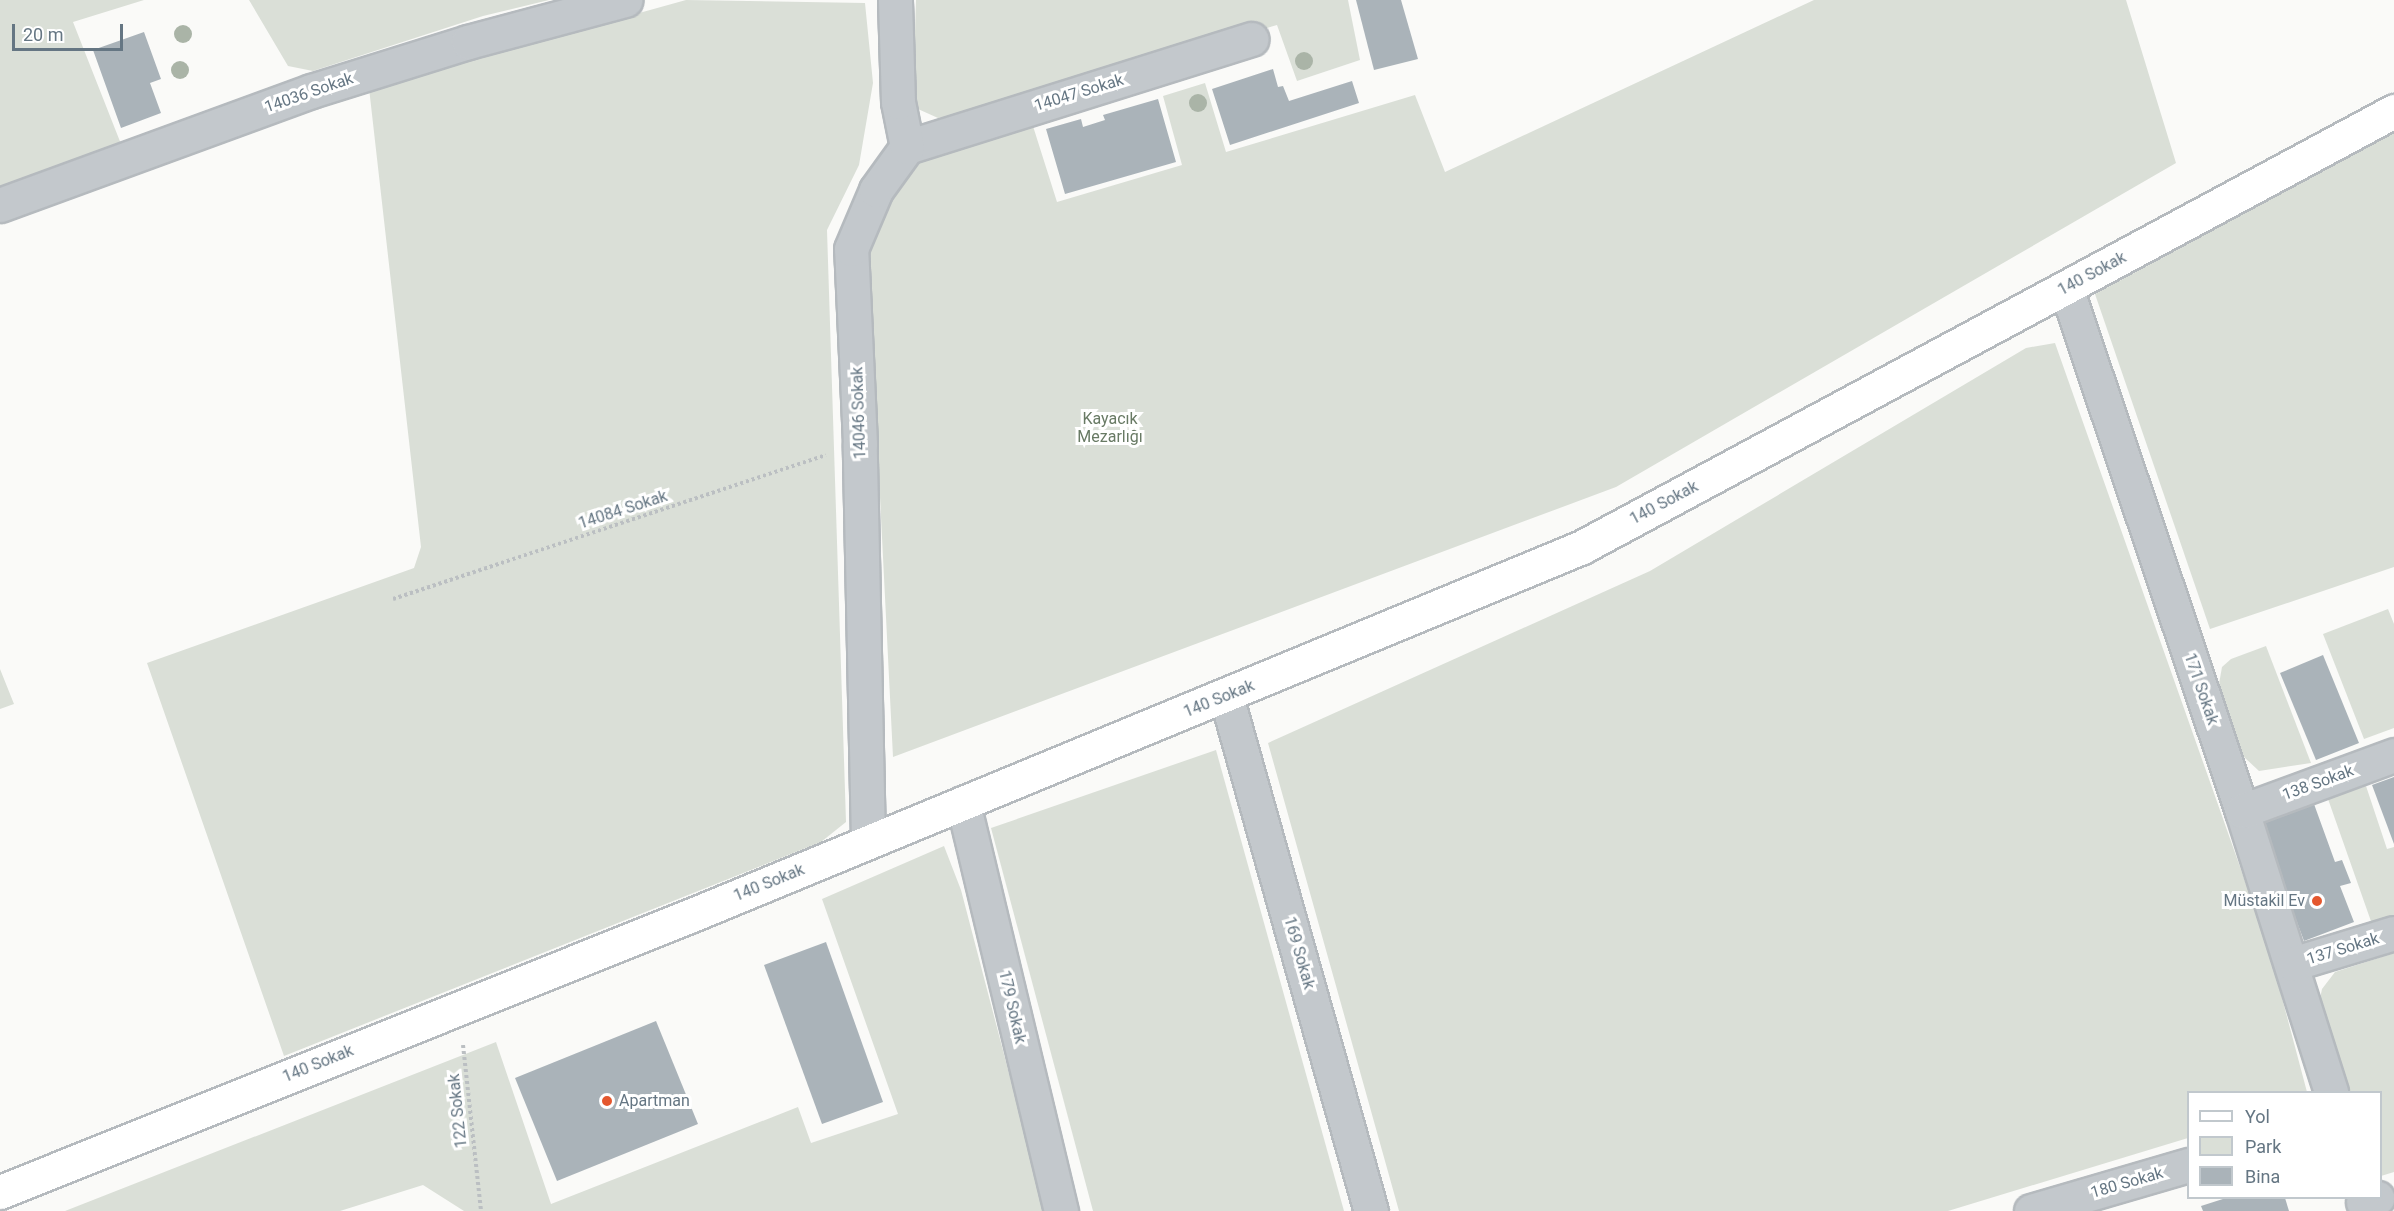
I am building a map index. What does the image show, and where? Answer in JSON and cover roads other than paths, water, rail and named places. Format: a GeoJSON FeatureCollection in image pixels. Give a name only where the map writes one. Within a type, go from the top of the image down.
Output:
{"type":"FeatureCollection","features":[{"type":"Feature","properties":{"kind":"main road","name":"140 Sokak"},"geometry":{"type":"LineString","coordinates":[[0,1192],[868,842],[1582,547],[2394,111]]}},
{"type":"Feature","properties":{"kind":"street","name":"14036 Sokak"},"geometry":{"type":"LineString","coordinates":[[0,205],[311,91],[468,42],[625,0]]}},
{"type":"Feature","properties":{"kind":"street"},"geometry":{"type":"LineString","coordinates":[[895,0],[898,102],[907,147]]}},
{"type":"Feature","properties":{"kind":"street","name":"14047 Sokak"},"geometry":{"type":"LineString","coordinates":[[907,147],[1251,39]]}},
{"type":"Feature","properties":{"kind":"street","name":"14046 Sokak"},"geometry":{"type":"LineString","coordinates":[[868,842],[860,444],[851,249],[876,190],[907,147]]}},
{"type":"Feature","properties":{"kind":"street","name":"171 Sokak"},"geometry":{"type":"LineString","coordinates":[[2066,288],[2242,811],[2331,1091]]}},
{"type":"Feature","properties":{"kind":"street","name":"169 Sokak"},"geometry":{"type":"LineString","coordinates":[[1226,696],[1371,1211]]}},
{"type":"Feature","properties":{"kind":"street","name":"138 Sokak"},"geometry":{"type":"LineString","coordinates":[[2242,811],[2394,755]]}},
{"type":"Feature","properties":{"kind":"street","name":"179 Sokak"},"geometry":{"type":"LineString","coordinates":[[963,803],[1061,1211]]}},
{"type":"Feature","properties":{"kind":"street","name":"137 Sokak"},"geometry":{"type":"LineString","coordinates":[[2292,964],[2394,933]]}},
{"type":"Feature","properties":{"kind":"street","name":"180 Sokak"},"geometry":{"type":"LineString","coordinates":[[2031,1211],[2187,1165]]}},
{"type":"Feature","properties":{"kind":"place","name":"Müstakil Ev"},"geometry":{"type":"Point","coordinates":[2317,901]}},
{"type":"Feature","properties":{"kind":"place","name":"Apartman"},"geometry":{"type":"Point","coordinates":[607,1101]}},
{"type":"Feature","properties":{"kind":"park label","name":"Kayacık Mezarlığı"},"geometry":{"type":"Point","coordinates":[1110,428]}}]}
